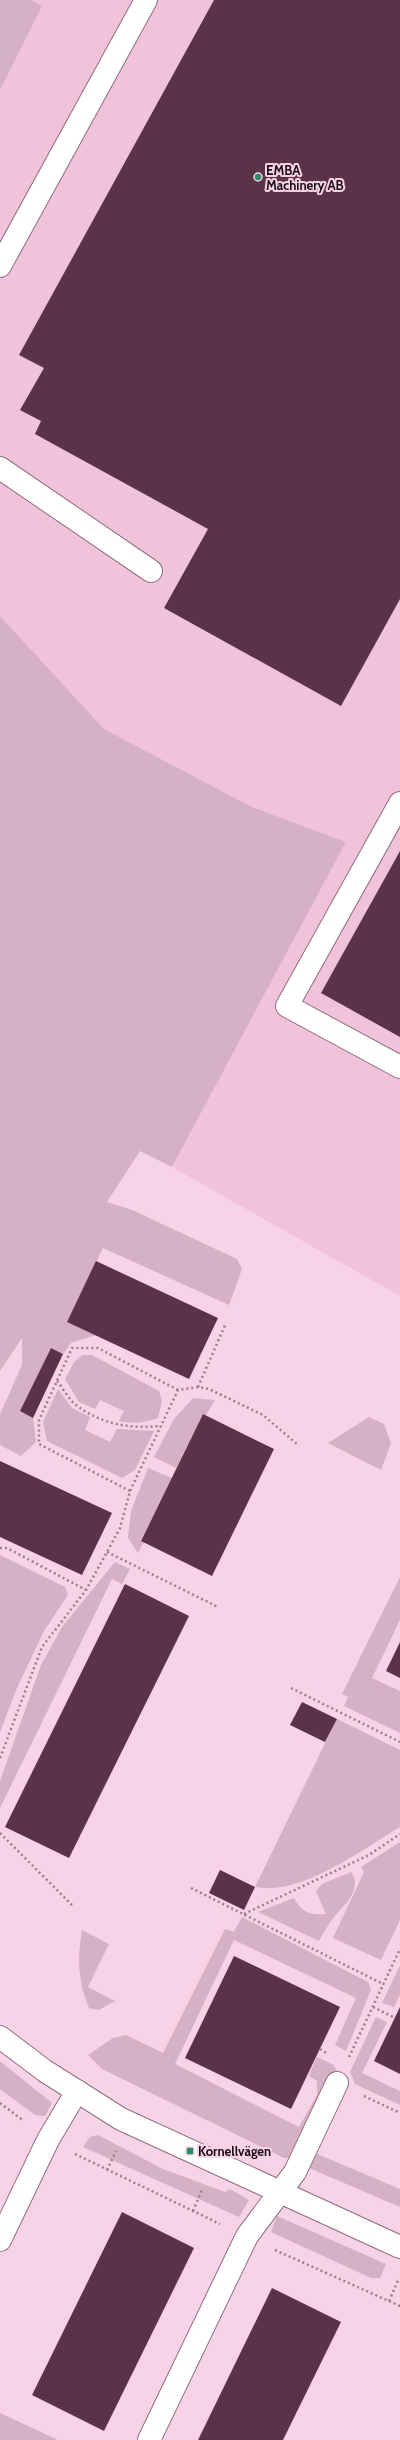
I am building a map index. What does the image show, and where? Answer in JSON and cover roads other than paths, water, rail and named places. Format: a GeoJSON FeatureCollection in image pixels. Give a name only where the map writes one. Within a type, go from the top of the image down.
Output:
{"type":"FeatureCollection","features":[{"type":"Feature","properties":{"kind":"street"},"geometry":{"type":"LineString","coordinates":[[0,266],[146,0]]}},
{"type":"Feature","properties":{"kind":"street"},"geometry":{"type":"LineString","coordinates":[[0,468],[151,571]]}},
{"type":"Feature","properties":{"kind":"street"},"geometry":{"type":"LineString","coordinates":[[400,803],[287,1006],[400,1067]]}},
{"type":"Feature","properties":{"kind":"street"},"geometry":{"type":"LineString","coordinates":[[0,2037],[45,2071],[121,2119],[400,2246]]}},
{"type":"Feature","properties":{"kind":"street"},"geometry":{"type":"LineString","coordinates":[[149,2440],[247,2236],[279,2191],[295,2172],[337,2083]]}},
{"type":"Feature","properties":{"kind":"street"},"geometry":{"type":"LineString","coordinates":[[0,2240],[48,2140],[77,2091]]}},
{"type":"Feature","properties":{"kind":"place","name":"EMBA Machinery AB"},"geometry":{"type":"Point","coordinates":[258,177]}},
{"type":"Feature","properties":{"kind":"place","name":"Kornellvägen"},"geometry":{"type":"Point","coordinates":[190,2151]}}]}
